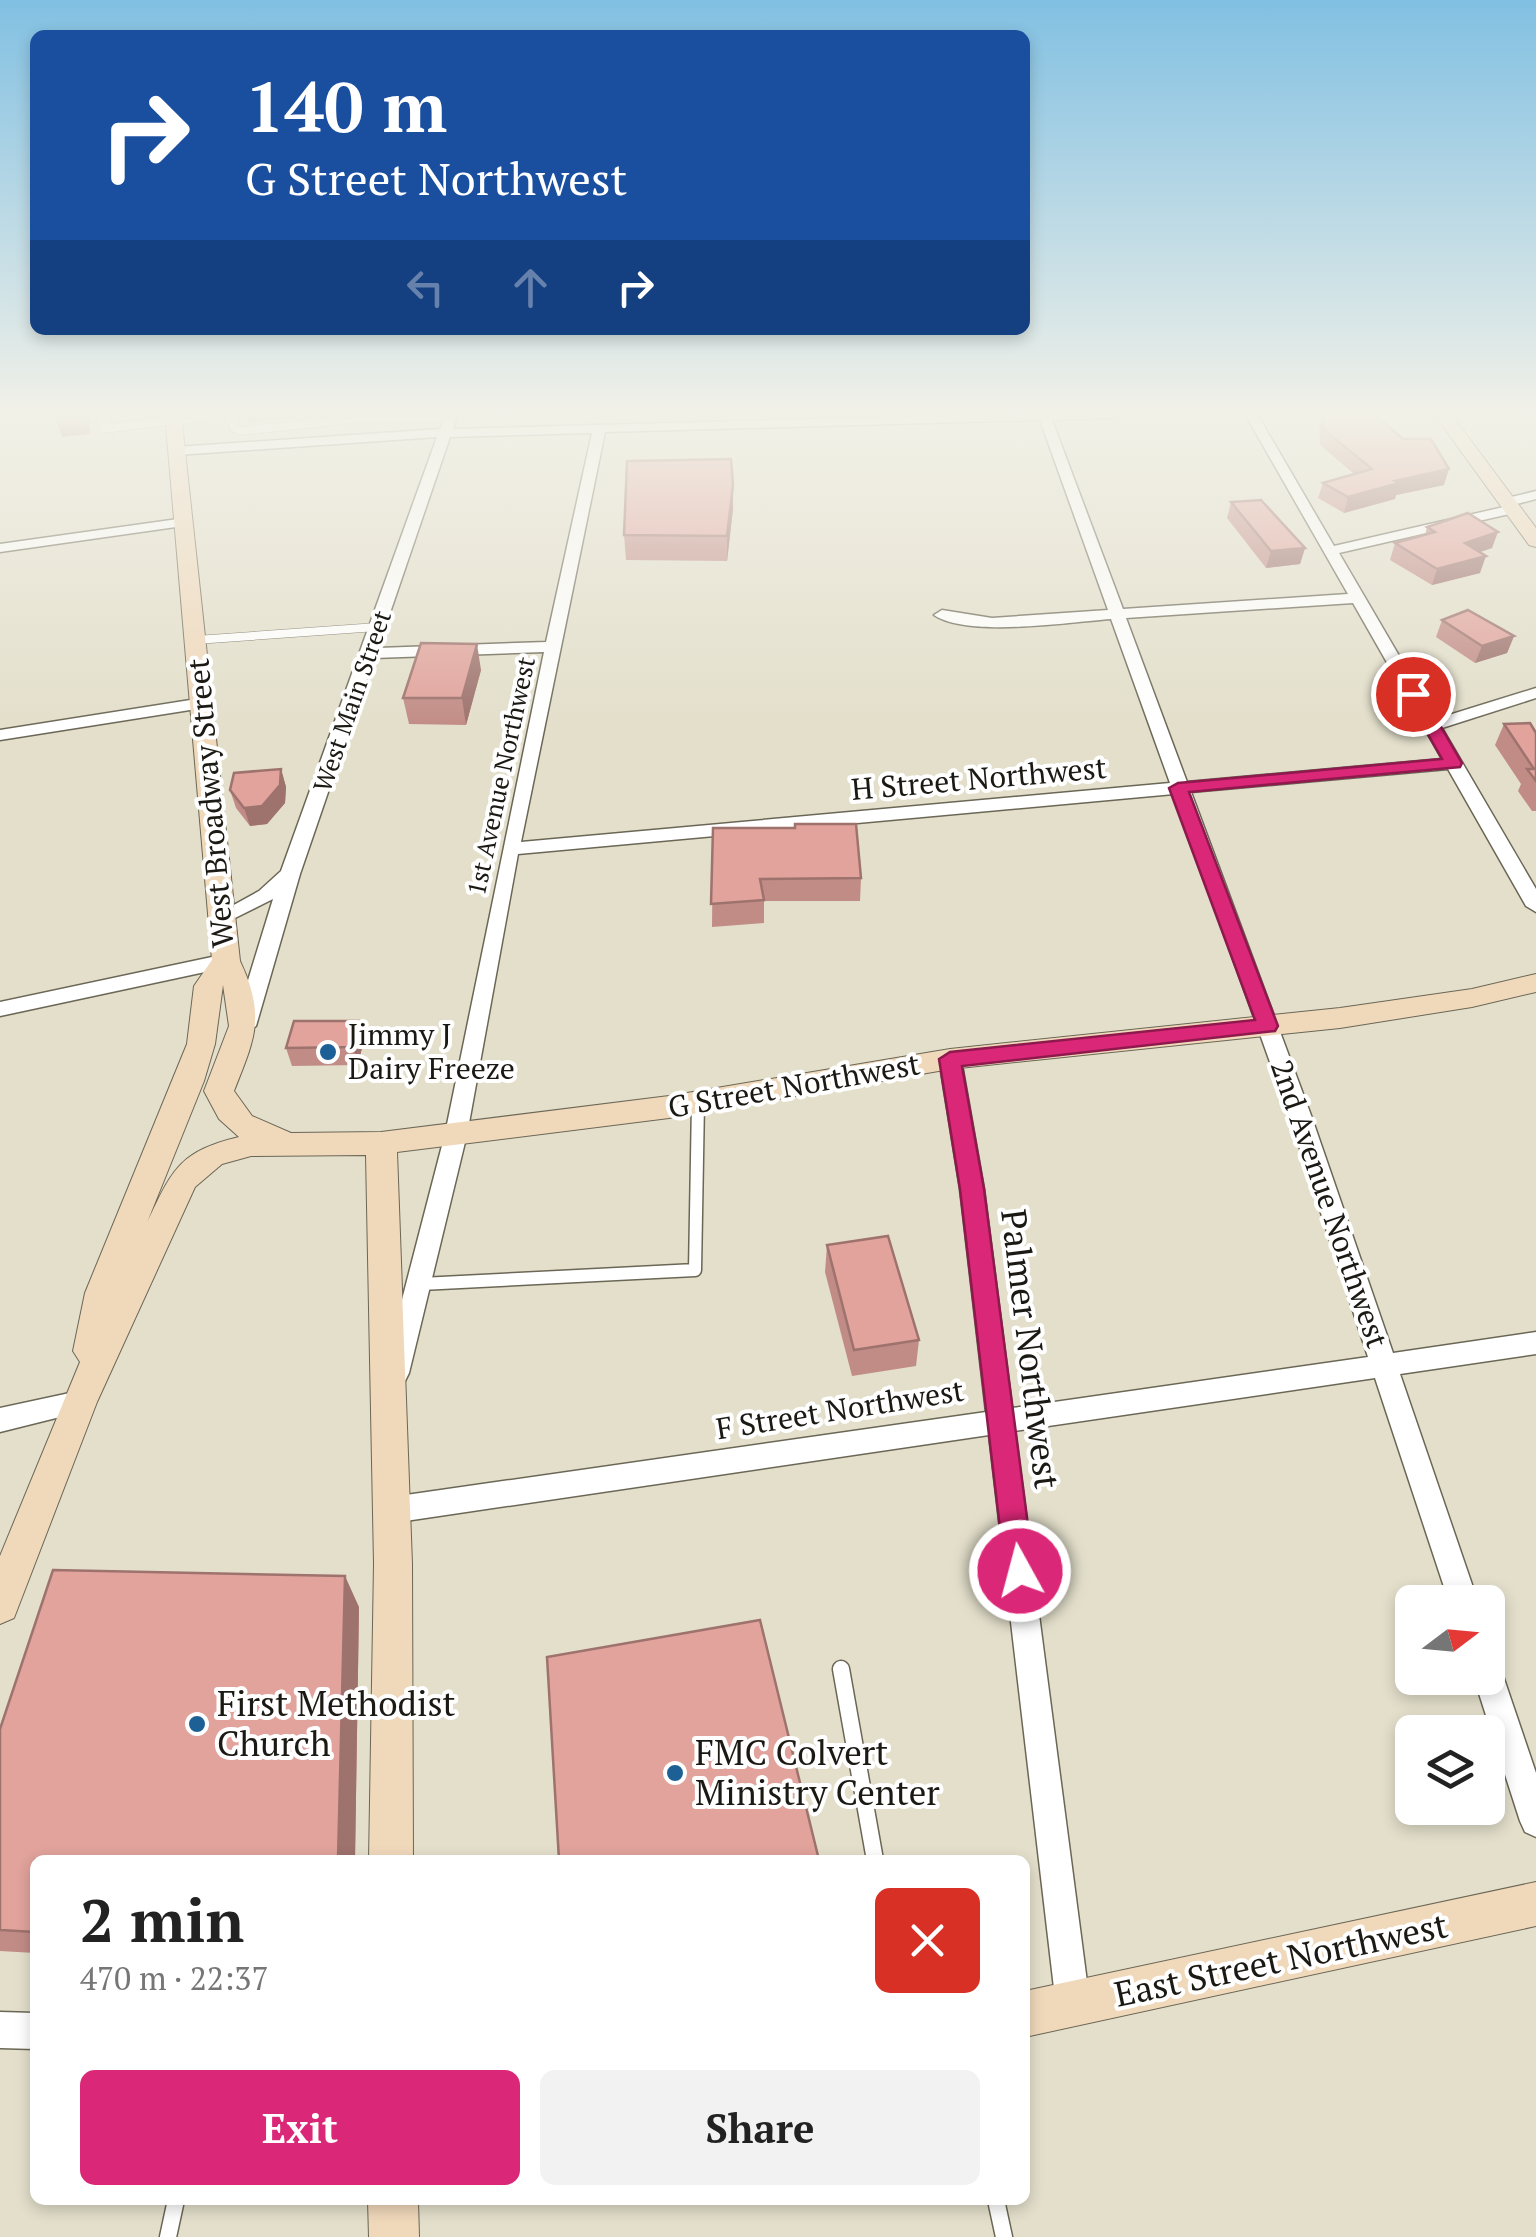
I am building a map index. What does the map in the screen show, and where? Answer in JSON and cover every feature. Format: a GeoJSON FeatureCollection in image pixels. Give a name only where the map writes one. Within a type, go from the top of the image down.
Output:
{"type":"FeatureCollection","features":[{"type":"Feature","properties":{"kind":"main road","name":"West Broadway Street"},"geometry":{"type":"LineString","coordinates":[[185,518],[226,961],[244,995],[244,1028]]}},
{"type":"Feature","properties":{"kind":"main road"},"geometry":{"type":"LineString","coordinates":[[1519,518],[1536,541]]}},
{"type":"Feature","properties":{"kind":"main road"},"geometry":{"type":"LineString","coordinates":[[79,1402],[102,1293],[189,1082],[201,1044],[208,986],[226,961]]}},
{"type":"Feature","properties":{"kind":"main road","name":"G Street Northwest"},"geometry":{"type":"LineString","coordinates":[[288,1142],[381,1143],[456,1134],[698,1102],[950,1059],[1268,1026],[1472,998],[1536,983]]}},
{"type":"Feature","properties":{"kind":"main road"},"geometry":{"type":"LineString","coordinates":[[244,1028],[219,1091],[228,1115],[254,1131],[288,1142]]}},
{"type":"Feature","properties":{"kind":"main road"},"geometry":{"type":"LineString","coordinates":[[0,1605],[79,1402],[184,1180],[212,1155],[251,1145],[288,1142]]}},
{"type":"Feature","properties":{"kind":"main road"},"geometry":{"type":"LineString","coordinates":[[381,1143],[392,1510],[391,1855]]}},
{"type":"Feature","properties":{"kind":"main road","name":"East Street Northwest"},"geometry":{"type":"LineString","coordinates":[[1030,2013],[1536,1904]]}},
{"type":"Feature","properties":{"kind":"main road"},"geometry":{"type":"LineString","coordinates":[[393,2205],[394,2237]]}},
{"type":"Feature","properties":{"kind":"street","name":"West Main Street"},"geometry":{"type":"LineString","coordinates":[[244,1028],[290,874],[415,518]]}},
{"type":"Feature","properties":{"kind":"street","name":"1st Avenue Northwest"},"geometry":{"type":"LineString","coordinates":[[456,1134],[510,849],[581,518]]}},
{"type":"Feature","properties":{"kind":"street","name":"2nd Avenue Northwest"},"geometry":{"type":"LineString","coordinates":[[1081,518],[1268,1026],[1458,1585]]}},
{"type":"Feature","properties":{"kind":"street"},"geometry":{"type":"LineString","coordinates":[[1311,518],[1536,906]]}},
{"type":"Feature","properties":{"kind":"street"},"geometry":{"type":"LineString","coordinates":[[1330,551],[1460,518]]}},
{"type":"Feature","properties":{"kind":"street"},"geometry":{"type":"LineString","coordinates":[[0,548],[185,522]]}},
{"type":"Feature","properties":{"kind":"street"},"geometry":{"type":"LineString","coordinates":[[942,615],[992,623],[1358,598]]}},
{"type":"Feature","properties":{"kind":"street"},"geometry":{"type":"LineString","coordinates":[[370,653],[553,647]]}},
{"type":"Feature","properties":{"kind":"street"},"geometry":{"type":"LineString","coordinates":[[1432,726],[1536,693]]}},
{"type":"Feature","properties":{"kind":"street"},"geometry":{"type":"LineString","coordinates":[[0,735],[203,703]]}},
{"type":"Feature","properties":{"kind":"street","name":"H Street Northwest"},"geometry":{"type":"LineString","coordinates":[[510,849],[1453,763]]}},
{"type":"Feature","properties":{"kind":"street"},"geometry":{"type":"LineString","coordinates":[[222,916],[266,895],[290,874]]}},
{"type":"Feature","properties":{"kind":"street"},"geometry":{"type":"LineString","coordinates":[[0,1009],[226,961]]}},
{"type":"Feature","properties":{"kind":"street","name":"Palmer Northwest"},"geometry":{"type":"LineString","coordinates":[[950,1059],[972,1189],[1074,2005]]}},
{"type":"Feature","properties":{"kind":"street"},"geometry":{"type":"LineString","coordinates":[[388,1401],[421,1284],[456,1134]]}},
{"type":"Feature","properties":{"kind":"street","name":"F Street Northwest"},"geometry":{"type":"LineString","coordinates":[[392,1510],[1536,1343]]}},
{"type":"Feature","properties":{"kind":"street"},"geometry":{"type":"LineString","coordinates":[[0,1420],[79,1402]]}},
{"type":"Feature","properties":{"kind":"street"},"geometry":{"type":"LineString","coordinates":[[1495,1695],[1536,1820]]}},
{"type":"Feature","properties":{"kind":"street"},"geometry":{"type":"LineString","coordinates":[[0,2030],[30,2031]]}},
{"type":"Feature","properties":{"kind":"lane"},"geometry":{"type":"LineString","coordinates":[[196,640],[377,627]]}},
{"type":"Feature","properties":{"kind":"lane"},"geometry":{"type":"LineString","coordinates":[[421,1284],[696,1270],[698,1102]]}},
{"type":"Feature","properties":{"kind":"lane"},"geometry":{"type":"LineString","coordinates":[[841,1669],[874,1855]]}},
{"type":"Feature","properties":{"kind":"lane"},"geometry":{"type":"LineString","coordinates":[[168,2237],[175,2205]]}},
{"type":"Feature","properties":{"kind":"lane"},"geometry":{"type":"LineString","coordinates":[[997,2205],[1004,2237]]}},
{"type":"Feature","properties":{"kind":"building"},"geometry":{"type":"Polygon","coordinates":[[[625,518],[729,518],[727,536],[624,535],[625,518]]]}},
{"type":"Feature","properties":{"kind":"building"},"geometry":{"type":"Polygon","coordinates":[[[1244,518],[1278,518],[1305,548],[1271,551],[1244,518]]]}},
{"type":"Feature","properties":{"kind":"building"},"geometry":{"type":"Polygon","coordinates":[[[1452,518],[1477,518],[1498,532],[1465,543],[1486,556],[1437,569],[1395,543],[1435,532],[1427,527],[1452,518]]]}},
{"type":"Feature","properties":{"kind":"building"},"geometry":{"type":"Polygon","coordinates":[[[1468,610],[1514,636],[1482,646],[1442,620],[1468,610]]]}},
{"type":"Feature","properties":{"kind":"building"},"geometry":{"type":"Polygon","coordinates":[[[421,643],[477,644],[462,698],[403,698],[421,643]]]}},
{"type":"Feature","properties":{"kind":"building"},"geometry":{"type":"Polygon","coordinates":[[[1530,723],[1536,733],[1536,781],[1527,769],[1534,769],[1504,724],[1530,723]]]}},
{"type":"Feature","properties":{"kind":"building"},"geometry":{"type":"Polygon","coordinates":[[[281,769],[280,785],[262,806],[244,808],[230,790],[234,773],[281,769]]]}},
{"type":"Feature","properties":{"kind":"building"},"geometry":{"type":"Polygon","coordinates":[[[795,824],[856,824],[861,878],[760,879],[764,900],[711,904],[713,828],[795,828],[795,824]]]}},
{"type":"Feature","properties":{"kind":"building"},"geometry":{"type":"Polygon","coordinates":[[[294,1021],[359,1021],[353,1047],[286,1048],[294,1021]]]}},
{"type":"Feature","properties":{"kind":"building"},"geometry":{"type":"Polygon","coordinates":[[[888,1236],[919,1340],[854,1350],[827,1245],[888,1236]]]}},
{"type":"Feature","properties":{"kind":"building","name":"First Methodist Church"},"geometry":{"type":"Polygon","coordinates":[[[53,1570],[345,1576],[338,1855],[30,1855],[30,1932],[0,1930],[0,1729],[53,1570]]]}},
{"type":"Feature","properties":{"kind":"building","name":"FMC Colvert Ministry Center"},"geometry":{"type":"Polygon","coordinates":[[[760,1620],[818,1855],[559,1855],[547,1657],[760,1620]]]}},
{"type":"Feature","properties":{"kind":"place","name":"Jimmy J Dairy Freeze"},"geometry":{"type":"Point","coordinates":[328,1052]}},
{"type":"Feature","properties":{"kind":"place","name":"First Methodist Church"},"geometry":{"type":"Point","coordinates":[197,1724]}},
{"type":"Feature","properties":{"kind":"place","name":"FMC Colvert Ministry Center"},"geometry":{"type":"Point","coordinates":[675,1773]}},
{"type":"Feature","properties":{"kind":"route"},"geometry":{"type":"LineString","coordinates":[[1020,1571],[972,1189],[950,1059],[1268,1026],[1178,788],[1453,763],[1413,694]]}}]}
